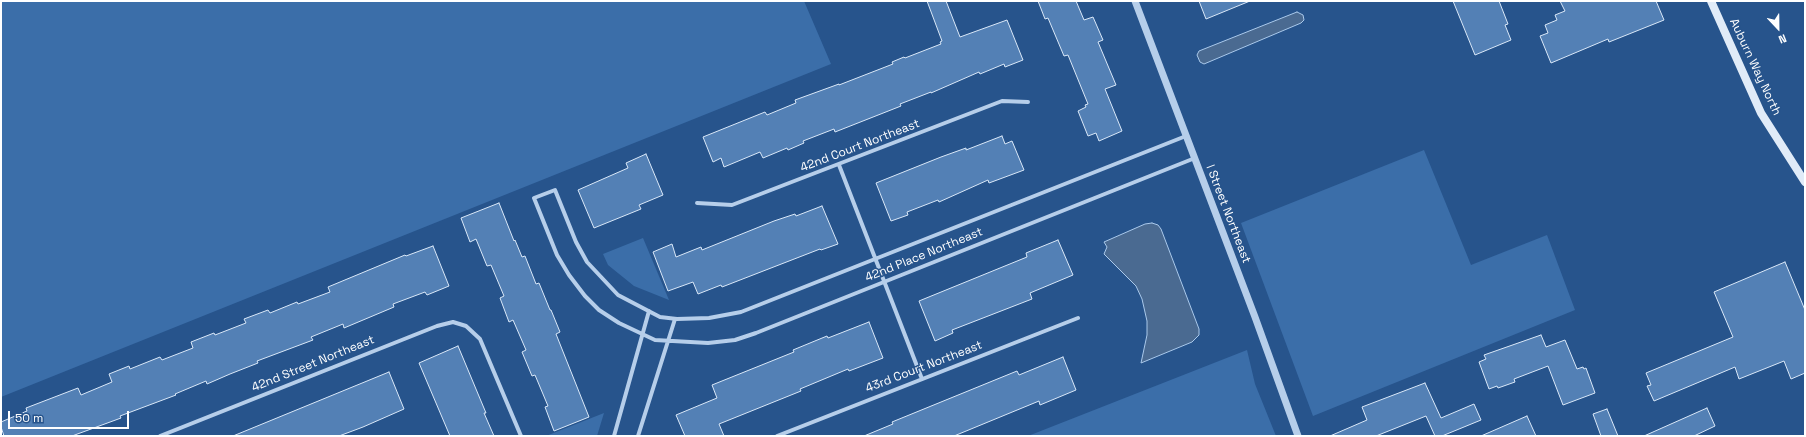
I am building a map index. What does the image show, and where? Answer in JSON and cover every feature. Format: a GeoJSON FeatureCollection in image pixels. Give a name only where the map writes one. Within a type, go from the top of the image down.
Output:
{"type":"FeatureCollection","features":[{"type":"Feature","properties":{"kind":"main road","name":"Auburn Way North"},"geometry":{"type":"LineString","coordinates":[[1712,1],[1761,113],[1805,182]]}},
{"type":"Feature","properties":{"kind":"street","name":"I Street Northeast"},"geometry":{"type":"LineString","coordinates":[[1135,1],[1255,317],[1298,436]]}},
{"type":"Feature","properties":{"kind":"street","name":"42nd Court Northeast"},"geometry":{"type":"LineString","coordinates":[[697,203],[732,205],[1002,101],[1028,102]]}},
{"type":"Feature","properties":{"kind":"street","name":"42nd Place Northeast"},"geometry":{"type":"LineString","coordinates":[[1186,136],[741,312],[709,318],[675,319],[660,317],[618,295],[587,262],[576,242],[556,190],[534,198],[557,255],[569,275],[585,296],[599,310],[619,323],[655,340],[708,343],[735,340],[885,282],[1195,158]]}},
{"type":"Feature","properties":{"kind":"street"},"geometry":{"type":"LineString","coordinates":[[839,165],[922,379]]}},
{"type":"Feature","properties":{"kind":"street"},"geometry":{"type":"LineString","coordinates":[[614,436],[649,312]]}},
{"type":"Feature","properties":{"kind":"street","name":"43rd Court Northeast"},"geometry":{"type":"LineString","coordinates":[[777,436],[1078,318]]}},
{"type":"Feature","properties":{"kind":"street"},"geometry":{"type":"LineString","coordinates":[[638,436],[675,319]]}},
{"type":"Feature","properties":{"kind":"street","name":"42nd Street Northeast"},"geometry":{"type":"LineString","coordinates":[[160,436],[437,326],[453,322],[466,326],[480,339],[520,436]]}},
{"type":"Feature","properties":{"kind":"shaded area"},"geometry":{"type":"Polygon","coordinates":[[[1,1],[804,1],[831,64],[1,397],[1,1]]]}},
{"type":"Feature","properties":{"kind":"shaded area"},"geometry":{"type":"Polygon","coordinates":[[[1297,12],[1303,15],[1304,20],[1301,23],[1204,64],[1200,62],[1197,55],[1199,51],[1297,12]]]}},
{"type":"Feature","properties":{"kind":"shaded area"},"geometry":{"type":"Polygon","coordinates":[[[1424,150],[1471,265],[1547,235],[1575,310],[1313,416],[1241,223],[1424,150]]]}},
{"type":"Feature","properties":{"kind":"shaded area"},"geometry":{"type":"Polygon","coordinates":[[[1152,223],[1158,225],[1161,229],[1199,329],[1199,335],[1192,342],[1141,363],[1147,335],[1147,321],[1142,299],[1136,286],[1104,254],[1107,247],[1104,242],[1145,224],[1152,223]]]}},
{"type":"Feature","properties":{"kind":"shaded area"},"geometry":{"type":"Polygon","coordinates":[[[643,238],[669,300],[634,286],[608,265],[603,254],[643,238]]]}},
{"type":"Feature","properties":{"kind":"shaded area"},"geometry":{"type":"Polygon","coordinates":[[[1247,350],[1255,384],[1276,436],[1028,436],[1247,350]]]}},
{"type":"Feature","properties":{"kind":"shaded area"},"geometry":{"type":"Polygon","coordinates":[[[604,413],[597,436],[546,436],[604,413]]]}},
{"type":"Feature","properties":{"kind":"building"},"geometry":{"type":"Polygon","coordinates":[[[927,1],[946,1],[960,37],[1007,20],[1023,60],[1005,67],[1004,64],[980,74],[979,72],[931,93],[900,104],[901,106],[835,132],[834,129],[803,141],[804,143],[788,150],[787,148],[763,158],[760,152],[724,167],[721,158],[713,162],[703,137],[765,112],[767,115],[796,103],[795,100],[839,85],[893,64],[892,62],[904,57],[905,58],[941,44],[940,42],[942,41],[927,1]]]}},
{"type":"Feature","properties":{"kind":"building"},"geometry":{"type":"Polygon","coordinates":[[[1038,1],[1076,1],[1084,20],[1093,17],[1103,40],[1098,42],[1116,85],[1105,89],[1122,131],[1099,141],[1096,133],[1088,136],[1078,111],[1086,107],[1085,105],[1088,104],[1068,55],[1064,56],[1048,18],[1045,19],[1038,1]]]}},
{"type":"Feature","properties":{"kind":"building"},"geometry":{"type":"Polygon","coordinates":[[[1199,1],[1250,1],[1206,19],[1199,1]]]}},
{"type":"Feature","properties":{"kind":"building"},"geometry":{"type":"Polygon","coordinates":[[[1453,1],[1499,1],[1508,24],[1505,25],[1511,40],[1475,55],[1453,1]]]}},
{"type":"Feature","properties":{"kind":"building"},"geometry":{"type":"Polygon","coordinates":[[[1560,1],[1656,1],[1664,20],[1609,42],[1608,39],[1551,63],[1540,36],[1548,33],[1545,25],[1557,20],[1555,15],[1565,11],[1560,1]]]}},
{"type":"Feature","properties":{"kind":"building"},"geometry":{"type":"Polygon","coordinates":[[[1002,136],[1005,144],[1012,141],[1024,170],[989,183],[988,180],[939,202],[938,200],[907,212],[908,215],[891,221],[876,183],[941,157],[966,148],[966,150],[1002,136]]]}},
{"type":"Feature","properties":{"kind":"building"},"geometry":{"type":"Polygon","coordinates":[[[646,154],[663,195],[639,205],[641,209],[594,228],[578,190],[628,168],[626,163],[646,154]]]}},
{"type":"Feature","properties":{"kind":"building"},"geometry":{"type":"Polygon","coordinates":[[[499,203],[514,241],[515,240],[522,257],[525,256],[536,284],[539,283],[551,310],[560,332],[556,334],[589,417],[554,431],[545,407],[548,406],[535,375],[532,376],[522,352],[526,350],[513,320],[509,322],[500,298],[504,296],[491,265],[487,266],[476,239],[470,242],[461,218],[499,203]]]}},
{"type":"Feature","properties":{"kind":"building"},"geometry":{"type":"Polygon","coordinates":[[[822,206],[838,244],[821,250],[820,249],[722,287],[721,285],[698,294],[693,282],[668,291],[653,252],[672,244],[676,257],[701,247],[702,250],[774,221],[795,214],[796,216],[822,206]]]}},
{"type":"Feature","properties":{"kind":"building"},"geometry":{"type":"Polygon","coordinates":[[[1058,240],[1073,275],[1030,293],[1032,299],[952,330],[953,333],[935,341],[919,301],[1027,257],[1026,253],[1058,240]]]}},
{"type":"Feature","properties":{"kind":"building"},"geometry":{"type":"Polygon","coordinates":[[[433,246],[449,286],[427,295],[425,292],[393,304],[394,307],[344,328],[343,324],[311,337],[313,340],[257,361],[258,363],[207,384],[206,381],[175,394],[176,395],[120,416],[121,418],[72,436],[4,436],[1,422],[27,411],[26,408],[78,388],[81,395],[112,382],[109,374],[129,366],[130,369],[160,357],[162,360],[193,348],[191,342],[214,333],[215,335],[246,323],[244,319],[268,310],[270,313],[297,302],[298,304],[330,292],[328,287],[405,255],[406,256],[433,246]]]}},
{"type":"Feature","properties":{"kind":"building"},"geometry":{"type":"Polygon","coordinates":[[[1785,262],[1805,310],[1805,373],[1791,379],[1784,361],[1739,379],[1735,367],[1654,401],[1647,386],[1651,385],[1646,373],[1733,337],[1714,292],[1785,262]]]}},
{"type":"Feature","properties":{"kind":"building"},"geometry":{"type":"Polygon","coordinates":[[[869,322],[883,358],[849,371],[848,369],[800,389],[801,391],[719,424],[724,436],[685,436],[676,415],[717,398],[712,385],[794,352],[793,350],[827,336],[828,338],[869,322]]]}},
{"type":"Feature","properties":{"kind":"building"},"geometry":{"type":"Polygon","coordinates":[[[1541,335],[1546,347],[1565,340],[1577,369],[1583,367],[1584,369],[1586,368],[1595,393],[1563,405],[1548,366],[1514,379],[1515,382],[1498,388],[1497,386],[1489,389],[1479,362],[1486,359],[1484,355],[1541,335]]]}},
{"type":"Feature","properties":{"kind":"building"},"geometry":{"type":"Polygon","coordinates":[[[458,346],[494,436],[450,436],[419,363],[458,346]]]}},
{"type":"Feature","properties":{"kind":"building"},"geometry":{"type":"Polygon","coordinates":[[[1063,357],[1076,390],[1040,405],[1039,401],[954,436],[864,436],[893,424],[892,422],[1017,371],[1019,375],[1063,357]]]}},
{"type":"Feature","properties":{"kind":"building"},"geometry":{"type":"Polygon","coordinates":[[[389,372],[404,409],[363,427],[339,436],[233,436],[389,372]]]}},
{"type":"Feature","properties":{"kind":"building"},"geometry":{"type":"Polygon","coordinates":[[[1425,383],[1441,418],[1474,404],[1481,420],[1442,436],[1435,436],[1426,416],[1376,436],[1330,436],[1367,420],[1362,407],[1425,383]]]}},
{"type":"Feature","properties":{"kind":"building"},"geometry":{"type":"Polygon","coordinates":[[[1707,408],[1715,426],[1694,436],[1644,436],[1707,408]]]}},
{"type":"Feature","properties":{"kind":"building"},"geometry":{"type":"Polygon","coordinates":[[[1607,409],[1618,436],[1601,436],[1593,414],[1607,409]]]}},
{"type":"Feature","properties":{"kind":"building"},"geometry":{"type":"Polygon","coordinates":[[[1527,416],[1536,436],[1481,436],[1527,416]]]}}]}
